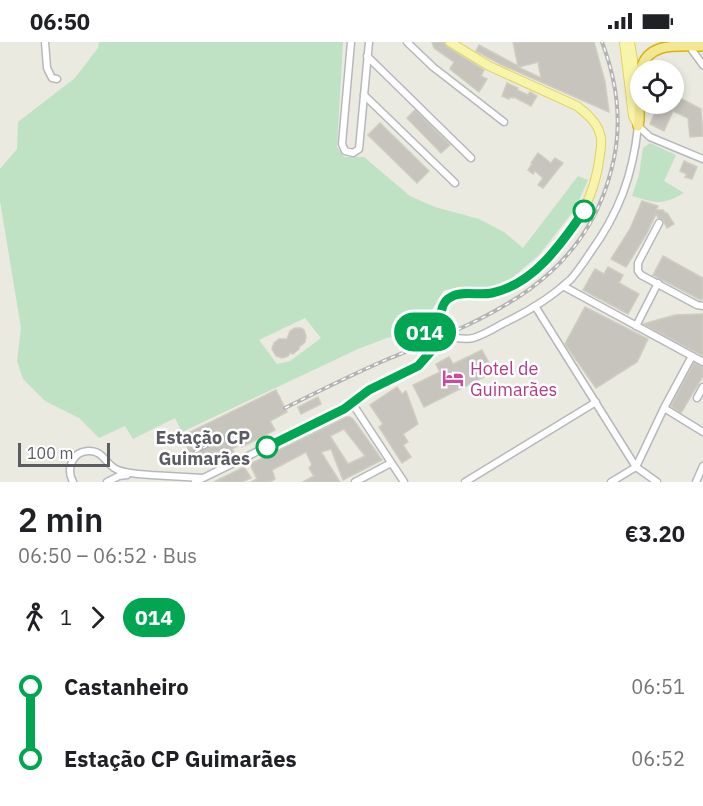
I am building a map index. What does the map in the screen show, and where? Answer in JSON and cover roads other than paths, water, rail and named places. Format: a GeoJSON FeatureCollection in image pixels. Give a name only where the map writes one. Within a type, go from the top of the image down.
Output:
{"type":"FeatureCollection","features":[{"type":"Feature","properties":{"kind":"highway"},"geometry":{"type":"LineString","coordinates":[[643,60],[653,47],[664,44],[703,44]]}},
{"type":"Feature","properties":{"kind":"highway"},"geometry":{"type":"LineString","coordinates":[[695,46],[703,44]]}},
{"type":"Feature","properties":{"kind":"highway"},"geometry":{"type":"LineString","coordinates":[[638,126],[639,114]]}},
{"type":"Feature","properties":{"kind":"main road"},"geometry":{"type":"LineString","coordinates":[[440,321],[444,304],[448,298],[456,294],[490,294],[507,289],[539,267],[564,240],[584,211],[597,176],[601,135],[589,116],[577,106],[489,66],[450,42]]}},
{"type":"Feature","properties":{"kind":"main road"},"geometry":{"type":"LineString","coordinates":[[622,42],[626,56],[633,116],[638,126]]}},
{"type":"Feature","properties":{"kind":"main road"},"geometry":{"type":"LineString","coordinates":[[630,42],[638,126]]}},
{"type":"Feature","properties":{"kind":"street"},"geometry":{"type":"LineString","coordinates":[[45,42],[47,68],[52,78],[57,79]]}},
{"type":"Feature","properties":{"kind":"street"},"geometry":{"type":"LineString","coordinates":[[351,42],[342,144],[345,151],[352,153],[359,149],[369,42]]}},
{"type":"Feature","properties":{"kind":"street"},"geometry":{"type":"LineString","coordinates":[[407,42],[433,67],[504,122]]}},
{"type":"Feature","properties":{"kind":"street"},"geometry":{"type":"LineString","coordinates":[[695,46],[703,65]]}},
{"type":"Feature","properties":{"kind":"street"},"geometry":{"type":"LineString","coordinates":[[368,56],[471,158]]}},
{"type":"Feature","properties":{"kind":"street"},"geometry":{"type":"LineString","coordinates":[[364,94],[455,183]]}},
{"type":"Feature","properties":{"kind":"street"},"geometry":{"type":"LineString","coordinates":[[450,337],[474,338],[512,320],[563,286],[579,269],[600,240],[619,206],[633,157],[638,126]]}},
{"type":"Feature","properties":{"kind":"street"},"geometry":{"type":"LineString","coordinates":[[638,126],[650,137],[703,159]]}},
{"type":"Feature","properties":{"kind":"street"},"geometry":{"type":"LineString","coordinates":[[659,223],[637,267],[638,271],[641,275],[703,306]]}},
{"type":"Feature","properties":{"kind":"street"},"geometry":{"type":"LineString","coordinates":[[636,326],[658,284]]}},
{"type":"Feature","properties":{"kind":"street"},"geometry":{"type":"LineString","coordinates":[[563,286],[703,362]]}},
{"type":"Feature","properties":{"kind":"street"},"geometry":{"type":"LineString","coordinates":[[535,306],[636,467],[657,482]]}},
{"type":"Feature","properties":{"kind":"street"},"geometry":{"type":"LineString","coordinates":[[195,482],[323,420],[344,409],[369,390],[418,366],[435,347],[448,342],[450,330],[440,321],[432,322],[424,332],[427,342],[435,347]]}},
{"type":"Feature","properties":{"kind":"street"},"geometry":{"type":"LineString","coordinates":[[611,482],[636,467],[692,356]]}},
{"type":"Feature","properties":{"kind":"street"},"geometry":{"type":"LineString","coordinates":[[697,398],[703,387]]}},
{"type":"Feature","properties":{"kind":"street"},"geometry":{"type":"LineString","coordinates":[[465,482],[596,402]]}},
{"type":"Feature","properties":{"kind":"street"},"geometry":{"type":"LineString","coordinates":[[352,403],[404,482]]}},
{"type":"Feature","properties":{"kind":"street"},"geometry":{"type":"LineString","coordinates":[[664,408],[703,432]]}},
{"type":"Feature","properties":{"kind":"street"},"geometry":{"type":"LineString","coordinates":[[73,482],[69,471],[70,465],[77,455],[91,451],[104,456],[117,470],[203,480]]}},
{"type":"Feature","properties":{"kind":"street"},"geometry":{"type":"LineString","coordinates":[[106,482],[110,469],[108,462]]}},
{"type":"Feature","properties":{"kind":"street"},"geometry":{"type":"LineString","coordinates":[[355,482],[391,463]]}},
{"type":"Feature","properties":{"kind":"street"},"geometry":{"type":"LineString","coordinates":[[696,482],[703,466]]}},
{"type":"Feature","properties":{"kind":"street"},"geometry":{"type":"LineString","coordinates":[[106,482],[119,476],[136,474]]}},
{"type":"Feature","properties":{"kind":"railway"},"geometry":{"type":"LineString","coordinates":[[285,408],[494,312],[553,270],[578,242],[597,210],[611,171],[617,139],[615,90],[602,42]]}},
{"type":"Feature","properties":{"kind":"railway"},"geometry":{"type":"LineString","coordinates":[[195,452],[230,435]]}},
{"type":"Feature","properties":{"kind":"place","name":"Hotel de Guimarães"},"geometry":{"type":"Point","coordinates":[453,378]}},
{"type":"Feature","properties":{"kind":"place","name":"Estação CP Guimarães"},"geometry":{"type":"Point","coordinates":[267,447]}}]}
